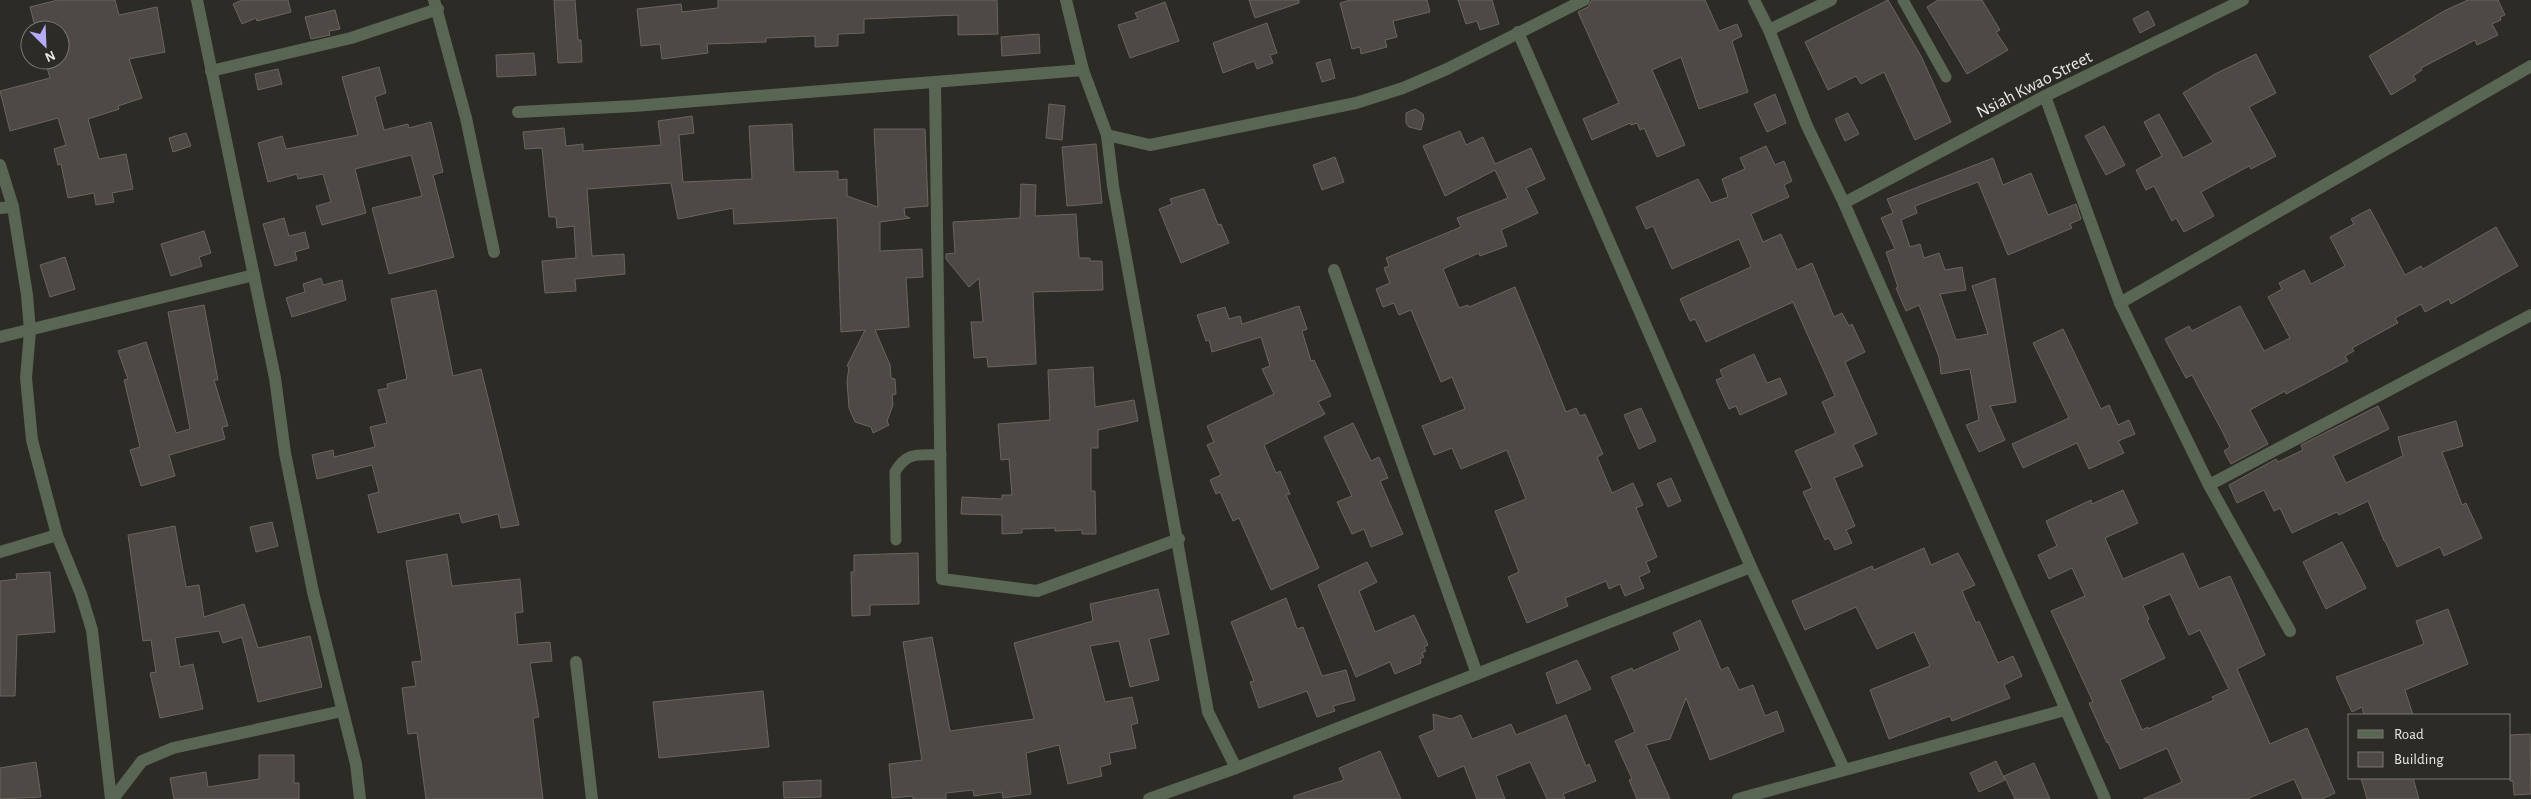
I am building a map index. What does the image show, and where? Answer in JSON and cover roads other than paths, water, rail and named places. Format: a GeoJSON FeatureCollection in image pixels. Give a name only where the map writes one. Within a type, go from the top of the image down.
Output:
{"type":"FeatureCollection","features":[{"type":"Feature","properties":{"kind":"street"},"geometry":{"type":"LineString","coordinates":[[197,0],[275,378],[285,453],[294,500],[313,592],[356,764],[360,799]]}},
{"type":"Feature","properties":{"kind":"street"},"geometry":{"type":"LineString","coordinates":[[1066,0],[1084,70],[1107,135],[1113,186],[1179,539],[1208,712],[1236,768]]}},
{"type":"Feature","properties":{"kind":"street"},"geometry":{"type":"LineString","coordinates":[[1107,135],[1150,145],[1356,103],[1403,88],[1447,69],[1584,0]]}},
{"type":"Feature","properties":{"kind":"street"},"geometry":{"type":"LineString","coordinates":[[1754,0],[1769,30],[1807,126],[1844,203],[2105,799]]}},
{"type":"Feature","properties":{"kind":"street"},"geometry":{"type":"LineString","coordinates":[[1769,30],[1831,0]]}},
{"type":"Feature","properties":{"kind":"street","name":"Nsiah Kwao Street"},"geometry":{"type":"LineString","coordinates":[[1844,203],[2044,96],[2243,0]]}},
{"type":"Feature","properties":{"kind":"street"},"geometry":{"type":"LineString","coordinates":[[211,72],[351,38],[436,5],[466,118],[494,252]]}},
{"type":"Feature","properties":{"kind":"street"},"geometry":{"type":"LineString","coordinates":[[1518,32],[1751,567],[1844,769]]}},
{"type":"Feature","properties":{"kind":"street"},"geometry":{"type":"LineString","coordinates":[[2120,303],[2531,66]]}},
{"type":"Feature","properties":{"kind":"street"},"geometry":{"type":"LineString","coordinates":[[518,112],[1084,70]]}},
{"type":"Feature","properties":{"kind":"street"},"geometry":{"type":"LineString","coordinates":[[935,82],[942,579],[1037,591],[1179,539]]}},
{"type":"Feature","properties":{"kind":"street"},"geometry":{"type":"LineString","coordinates":[[2044,96],[2120,303],[2209,485],[2290,631]]}},
{"type":"Feature","properties":{"kind":"street"},"geometry":{"type":"LineString","coordinates":[[0,165],[13,207],[27,295],[30,331],[26,378],[32,440],[57,535],[92,630],[112,799]]}},
{"type":"Feature","properties":{"kind":"street"},"geometry":{"type":"LineString","coordinates":[[0,208],[13,207]]}},
{"type":"Feature","properties":{"kind":"street"},"geometry":{"type":"LineString","coordinates":[[1334,270],[1477,674]]}},
{"type":"Feature","properties":{"kind":"street"},"geometry":{"type":"LineString","coordinates":[[0,337],[254,275]]}},
{"type":"Feature","properties":{"kind":"street"},"geometry":{"type":"LineString","coordinates":[[2209,485],[2531,315]]}},
{"type":"Feature","properties":{"kind":"street"},"geometry":{"type":"LineString","coordinates":[[0,552],[57,535]]}},
{"type":"Feature","properties":{"kind":"street"},"geometry":{"type":"LineString","coordinates":[[1152,798],[1236,768],[1751,567]]}},
{"type":"Feature","properties":{"kind":"street"},"geometry":{"type":"LineString","coordinates":[[576,662],[592,799]]}},
{"type":"Feature","properties":{"kind":"street"},"geometry":{"type":"LineString","coordinates":[[1738,799],[2065,710]]}},
{"type":"Feature","properties":{"kind":"street"},"geometry":{"type":"LineString","coordinates":[[112,799],[142,761],[153,754],[342,711]]}},
{"type":"Feature","properties":{"kind":"lane"},"geometry":{"type":"LineString","coordinates":[[1903,0],[1946,77]]}},
{"type":"Feature","properties":{"kind":"lane"},"geometry":{"type":"LineString","coordinates":[[896,540],[894,472],[900,463],[909,456],[941,455]]}}]}
